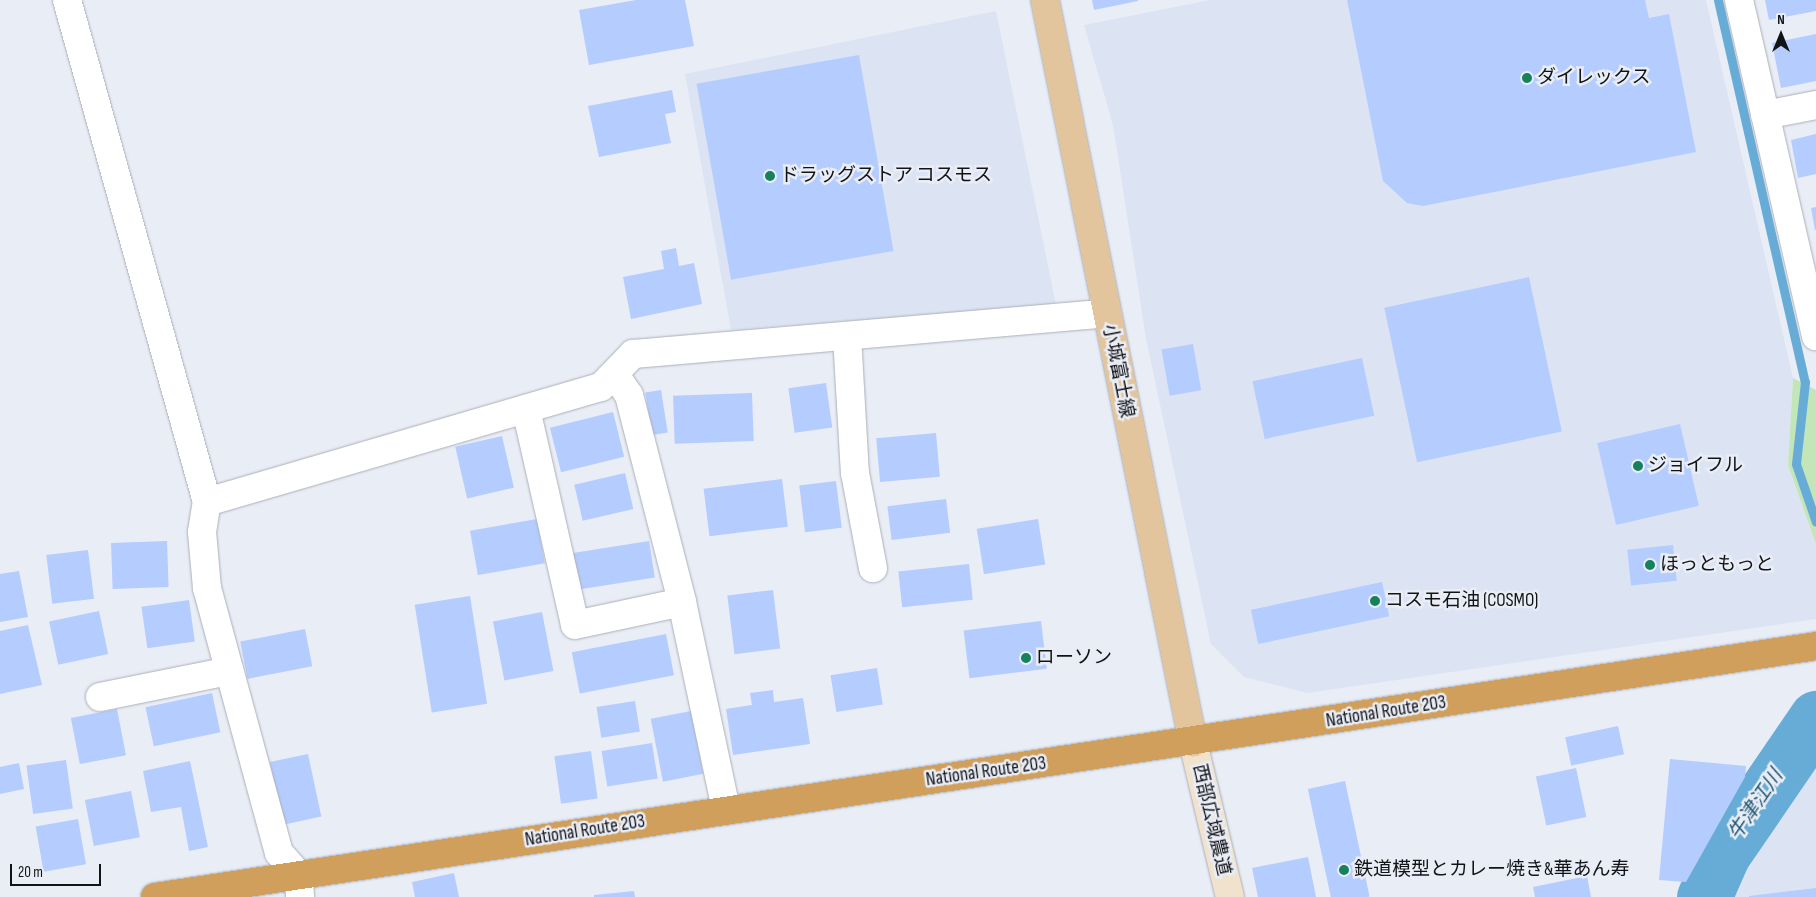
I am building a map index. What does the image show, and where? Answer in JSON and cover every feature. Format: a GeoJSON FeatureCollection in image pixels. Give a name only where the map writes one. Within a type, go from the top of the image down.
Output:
{"type":"FeatureCollection","features":[{"type":"Feature","properties":{"kind":"highway","name":"National Route 203"},"geometry":{"type":"LineString","coordinates":[[155,897],[299,886],[726,809],[1193,742],[1816,646]]}},
{"type":"Feature","properties":{"kind":"main road","name":"小城富士線"},"geometry":{"type":"LineString","coordinates":[[1044,0],[1193,742]]}},
{"type":"Feature","properties":{"kind":"street"},"geometry":{"type":"LineString","coordinates":[[67,0],[207,502],[202,532],[207,588],[279,853],[299,886]]}},
{"type":"Feature","properties":{"kind":"street"},"geometry":{"type":"LineString","coordinates":[[1739,0],[1816,336]]}},
{"type":"Feature","properties":{"kind":"street"},"geometry":{"type":"LineString","coordinates":[[1765,115],[1816,105]]}},
{"type":"Feature","properties":{"kind":"street"},"geometry":{"type":"LineString","coordinates":[[207,502],[601,387],[616,376],[633,354],[1107,313]]}},
{"type":"Feature","properties":{"kind":"street"},"geometry":{"type":"LineString","coordinates":[[847,336],[855,473],[873,568]]}},
{"type":"Feature","properties":{"kind":"street"},"geometry":{"type":"LineString","coordinates":[[616,376],[629,395],[682,602],[726,809]]}},
{"type":"Feature","properties":{"kind":"street"},"geometry":{"type":"LineString","coordinates":[[526,409],[575,625],[682,602]]}},
{"type":"Feature","properties":{"kind":"street"},"geometry":{"type":"LineString","coordinates":[[100,697],[229,671]]}},
{"type":"Feature","properties":{"kind":"street","name":"西部広域農道"},"geometry":{"type":"LineString","coordinates":[[1193,742],[1230,897]]}},
{"type":"Feature","properties":{"kind":"shaded area"},"geometry":{"type":"Polygon","coordinates":[[[1210,0],[1706,0],[1793,378],[1788,465],[1816,544],[1816,619],[1307,693],[1244,677],[1211,644],[1146,339],[1113,125],[1084,25],[1210,0]]]}},
{"type":"Feature","properties":{"kind":"shaded area"},"geometry":{"type":"Polygon","coordinates":[[[996,11],[1056,305],[731,330],[685,74],[996,11]]]}},
{"type":"Feature","properties":{"kind":"shaded area"},"geometry":{"type":"Polygon","coordinates":[[[1816,757],[1816,897],[1723,897],[1736,868],[1816,757]]]}},
{"type":"Feature","properties":{"kind":"green space"},"geometry":{"type":"Polygon","coordinates":[[[1793,378],[1816,390],[1816,544],[1788,465],[1793,378]]]}},
{"type":"Feature","properties":{"kind":"building"},"geometry":{"type":"Polygon","coordinates":[[[636,0],[685,0],[694,46],[589,65],[579,10],[636,0]]]}},
{"type":"Feature","properties":{"kind":"building"},"geometry":{"type":"Polygon","coordinates":[[[1092,0],[1138,0],[1138,1],[1094,10],[1092,0]]]}},
{"type":"Feature","properties":{"kind":"building","name":"ダイレックス"},"geometry":{"type":"Polygon","coordinates":[[[1347,0],[1645,0],[1649,18],[1669,14],[1696,152],[1423,206],[1407,203],[1383,181],[1347,0]]]}},
{"type":"Feature","properties":{"kind":"building"},"geometry":{"type":"Polygon","coordinates":[[[1765,0],[1816,0],[1816,11],[1769,20],[1765,0]]]}},
{"type":"Feature","properties":{"kind":"building"},"geometry":{"type":"Polygon","coordinates":[[[1816,34],[1816,81],[1781,88],[1772,43],[1816,34]]]}},
{"type":"Feature","properties":{"kind":"building"},"geometry":{"type":"Polygon","coordinates":[[[859,55],[894,251],[731,280],[697,84],[859,55]]]}},
{"type":"Feature","properties":{"kind":"building"},"geometry":{"type":"Polygon","coordinates":[[[672,90],[676,112],[665,114],[671,143],[599,157],[588,106],[672,90]]]}},
{"type":"Feature","properties":{"kind":"building"},"geometry":{"type":"Polygon","coordinates":[[[1816,134],[1816,174],[1798,178],[1791,140],[1816,134]]]}},
{"type":"Feature","properties":{"kind":"building"},"geometry":{"type":"Polygon","coordinates":[[[1816,207],[1816,230],[1815,230],[1811,208],[1816,207]]]}},
{"type":"Feature","properties":{"kind":"building"},"geometry":{"type":"Polygon","coordinates":[[[676,248],[679,266],[694,263],[702,304],[631,319],[623,277],[664,269],[661,251],[676,248]]]}},
{"type":"Feature","properties":{"kind":"building"},"geometry":{"type":"Polygon","coordinates":[[[1529,277],[1562,432],[1417,462],[1384,308],[1529,277]]]}},
{"type":"Feature","properties":{"kind":"building"},"geometry":{"type":"Polygon","coordinates":[[[1193,344],[1201,390],[1170,396],[1161,350],[1193,344]]]}},
{"type":"Feature","properties":{"kind":"building"},"geometry":{"type":"Polygon","coordinates":[[[1362,358],[1374,416],[1265,439],[1252,381],[1362,358]]]}},
{"type":"Feature","properties":{"kind":"building"},"geometry":{"type":"Polygon","coordinates":[[[826,383],[832,428],[795,433],[788,388],[826,383]]]}},
{"type":"Feature","properties":{"kind":"building"},"geometry":{"type":"Polygon","coordinates":[[[661,390],[668,432],[652,435],[645,393],[661,390]]]}},
{"type":"Feature","properties":{"kind":"building"},"geometry":{"type":"Polygon","coordinates":[[[752,393],[754,441],[675,444],[673,396],[752,393]]]}},
{"type":"Feature","properties":{"kind":"building"},"geometry":{"type":"Polygon","coordinates":[[[613,412],[624,457],[561,472],[550,428],[613,412]]]}},
{"type":"Feature","properties":{"kind":"building"},"geometry":{"type":"Polygon","coordinates":[[[1680,424],[1699,506],[1616,525],[1597,443],[1680,424]]]}},
{"type":"Feature","properties":{"kind":"building"},"geometry":{"type":"Polygon","coordinates":[[[936,433],[940,477],[880,482],[876,438],[936,433]]]}},
{"type":"Feature","properties":{"kind":"building"},"geometry":{"type":"Polygon","coordinates":[[[502,436],[514,488],[467,498],[455,447],[502,436]]]}},
{"type":"Feature","properties":{"kind":"building"},"geometry":{"type":"Polygon","coordinates":[[[625,473],[633,509],[583,521],[574,485],[625,473]]]}},
{"type":"Feature","properties":{"kind":"building"},"geometry":{"type":"Polygon","coordinates":[[[782,479],[788,527],[709,536],[704,489],[782,479]]]}},
{"type":"Feature","properties":{"kind":"building"},"geometry":{"type":"Polygon","coordinates":[[[836,481],[842,528],[805,532],[799,486],[836,481]]]}},
{"type":"Feature","properties":{"kind":"building"},"geometry":{"type":"Polygon","coordinates":[[[946,499],[950,533],[892,540],[887,506],[946,499]]]}},
{"type":"Feature","properties":{"kind":"building"},"geometry":{"type":"Polygon","coordinates":[[[537,519],[545,563],[478,575],[470,531],[537,519]]]}},
{"type":"Feature","properties":{"kind":"building"},"geometry":{"type":"Polygon","coordinates":[[[1038,519],[1045,564],[984,574],[977,529],[1038,519]]]}},
{"type":"Feature","properties":{"kind":"building"},"geometry":{"type":"Polygon","coordinates":[[[167,541],[169,587],[113,589],[111,543],[167,541]]]}},
{"type":"Feature","properties":{"kind":"building"},"geometry":{"type":"Polygon","coordinates":[[[649,541],[655,578],[579,590],[573,553],[649,541]]]}},
{"type":"Feature","properties":{"kind":"building"},"geometry":{"type":"Polygon","coordinates":[[[1673,545],[1677,581],[1631,586],[1627,550],[1673,545]]]}},
{"type":"Feature","properties":{"kind":"building"},"geometry":{"type":"Polygon","coordinates":[[[88,550],[94,599],[52,604],[46,555],[88,550]]]}},
{"type":"Feature","properties":{"kind":"building"},"geometry":{"type":"Polygon","coordinates":[[[969,564],[973,600],[902,607],[898,571],[969,564]]]}},
{"type":"Feature","properties":{"kind":"building"},"geometry":{"type":"Polygon","coordinates":[[[19,571],[28,617],[0,622],[0,574],[19,571]]]}},
{"type":"Feature","properties":{"kind":"building"},"geometry":{"type":"Polygon","coordinates":[[[1382,582],[1389,616],[1258,644],[1251,610],[1382,582]]]}},
{"type":"Feature","properties":{"kind":"building"},"geometry":{"type":"Polygon","coordinates":[[[773,590],[780,649],[735,654],[727,596],[773,590]]]}},
{"type":"Feature","properties":{"kind":"building"},"geometry":{"type":"Polygon","coordinates":[[[470,596],[487,704],[432,712],[415,605],[470,596]]]}},
{"type":"Feature","properties":{"kind":"building"},"geometry":{"type":"Polygon","coordinates":[[[189,600],[195,642],[147,648],[141,607],[189,600]]]}},
{"type":"Feature","properties":{"kind":"building"},"geometry":{"type":"Polygon","coordinates":[[[99,611],[108,654],[58,665],[49,622],[99,611]]]}},
{"type":"Feature","properties":{"kind":"building"},"geometry":{"type":"Polygon","coordinates":[[[542,612],[553,671],[504,680],[493,622],[542,612]]]}},
{"type":"Feature","properties":{"kind":"building"},"geometry":{"type":"Polygon","coordinates":[[[1041,621],[1047,669],[969,678],[964,631],[1041,621]]]}},
{"type":"Feature","properties":{"kind":"building"},"geometry":{"type":"Polygon","coordinates":[[[28,625],[42,685],[0,694],[0,631],[28,625]]]}},
{"type":"Feature","properties":{"kind":"building"},"geometry":{"type":"Polygon","coordinates":[[[305,629],[312,666],[247,679],[240,642],[305,629]]]}},
{"type":"Feature","properties":{"kind":"building"},"geometry":{"type":"Polygon","coordinates":[[[666,634],[674,675],[580,694],[572,652],[666,634]]]}},
{"type":"Feature","properties":{"kind":"building"},"geometry":{"type":"Polygon","coordinates":[[[877,668],[883,705],[836,712],[831,675],[877,668]]]}},
{"type":"Feature","properties":{"kind":"building"},"geometry":{"type":"Polygon","coordinates":[[[773,690],[774,702],[803,698],[810,744],[733,755],[726,709],[752,705],[750,693],[773,690]]]}},
{"type":"Feature","properties":{"kind":"building"},"geometry":{"type":"Polygon","coordinates":[[[212,693],[220,732],[154,746],[145,707],[212,693]]]}},
{"type":"Feature","properties":{"kind":"building"},"geometry":{"type":"Polygon","coordinates":[[[635,701],[640,732],[601,738],[596,707],[635,701]]]}},
{"type":"Feature","properties":{"kind":"building"},"geometry":{"type":"Polygon","coordinates":[[[117,709],[126,755],[80,764],[71,718],[117,709]]]}},
{"type":"Feature","properties":{"kind":"building"},"geometry":{"type":"Polygon","coordinates":[[[691,711],[703,774],[663,782],[651,719],[691,711]]]}},
{"type":"Feature","properties":{"kind":"building"},"geometry":{"type":"Polygon","coordinates":[[[1618,726],[1624,754],[1571,766],[1565,737],[1618,726]]]}},
{"type":"Feature","properties":{"kind":"building"},"geometry":{"type":"Polygon","coordinates":[[[652,743],[658,779],[607,787],[602,751],[652,743]]]}},
{"type":"Feature","properties":{"kind":"building"},"geometry":{"type":"Polygon","coordinates":[[[591,751],[598,799],[561,804],[554,756],[591,751]]]}},
{"type":"Feature","properties":{"kind":"building"},"geometry":{"type":"Polygon","coordinates":[[[308,754],[321,817],[283,825],[270,762],[308,754]]]}},
{"type":"Feature","properties":{"kind":"building"},"geometry":{"type":"Polygon","coordinates":[[[1670,759],[1746,766],[1745,777],[1686,882],[1659,880],[1670,759]]]}},
{"type":"Feature","properties":{"kind":"building"},"geometry":{"type":"Polygon","coordinates":[[[66,760],[73,809],[33,814],[26,766],[66,760]]]}},
{"type":"Feature","properties":{"kind":"building"},"geometry":{"type":"Polygon","coordinates":[[[190,761],[208,847],[189,851],[181,807],[151,812],[143,771],[190,761]]]}},
{"type":"Feature","properties":{"kind":"building"},"geometry":{"type":"Polygon","coordinates":[[[19,763],[24,789],[0,794],[0,767],[19,763]]]}},
{"type":"Feature","properties":{"kind":"building"},"geometry":{"type":"Polygon","coordinates":[[[1576,768],[1586,817],[1546,825],[1536,777],[1576,768]]]}},
{"type":"Feature","properties":{"kind":"building"},"geometry":{"type":"Polygon","coordinates":[[[1345,781],[1370,896],[1331,897],[1308,789],[1345,781]]]}},
{"type":"Feature","properties":{"kind":"building"},"geometry":{"type":"Polygon","coordinates":[[[131,791],[140,837],[94,846],[85,800],[131,791]]]}},
{"type":"Feature","properties":{"kind":"building"},"geometry":{"type":"Polygon","coordinates":[[[78,819],[86,864],[44,872],[36,826],[78,819]]]}},
{"type":"Feature","properties":{"kind":"building"},"geometry":{"type":"Polygon","coordinates":[[[1308,857],[1316,897],[1258,897],[1252,868],[1308,857]]]}},
{"type":"Feature","properties":{"kind":"building"},"geometry":{"type":"Polygon","coordinates":[[[454,873],[459,897],[415,897],[412,882],[454,873]]]}},
{"type":"Feature","properties":{"kind":"building"},"geometry":{"type":"Polygon","coordinates":[[[1587,876],[1591,897],[1535,897],[1533,887],[1587,876]]]}},
{"type":"Feature","properties":{"kind":"building"},"geometry":{"type":"Polygon","coordinates":[[[1816,888],[1816,897],[1749,897],[1749,896],[1816,888]]]}},
{"type":"Feature","properties":{"kind":"building"},"geometry":{"type":"Polygon","coordinates":[[[634,891],[635,897],[594,897],[594,895],[634,891]]]}},
{"type":"Feature","properties":{"kind":"waterway"},"geometry":{"type":"LineString","coordinates":[[1718,0],[1805,382],[1796,464],[1816,522]]}},
{"type":"Feature","properties":{"kind":"waterway","name":"牛津江川"},"geometry":{"type":"LineString","coordinates":[[1704,897],[1723,854],[1816,718]]}},
{"type":"Feature","properties":{"kind":"place","name":"ダイレックス"},"geometry":{"type":"Point","coordinates":[1527,78]}},
{"type":"Feature","properties":{"kind":"place","name":"ドラッグストア コスモス"},"geometry":{"type":"Point","coordinates":[770,176]}},
{"type":"Feature","properties":{"kind":"place","name":"ジョイフル"},"geometry":{"type":"Point","coordinates":[1638,466]}},
{"type":"Feature","properties":{"kind":"place","name":"ほっともっと"},"geometry":{"type":"Point","coordinates":[1650,565]}},
{"type":"Feature","properties":{"kind":"place","name":"コスモ石油 (COSMO)"},"geometry":{"type":"Point","coordinates":[1375,601]}},
{"type":"Feature","properties":{"kind":"place","name":"ローソン"},"geometry":{"type":"Point","coordinates":[1026,658]}},
{"type":"Feature","properties":{"kind":"place","name":"鉄道模型とカレー焼き&華あん寿"},"geometry":{"type":"Point","coordinates":[1344,870]}}]}
